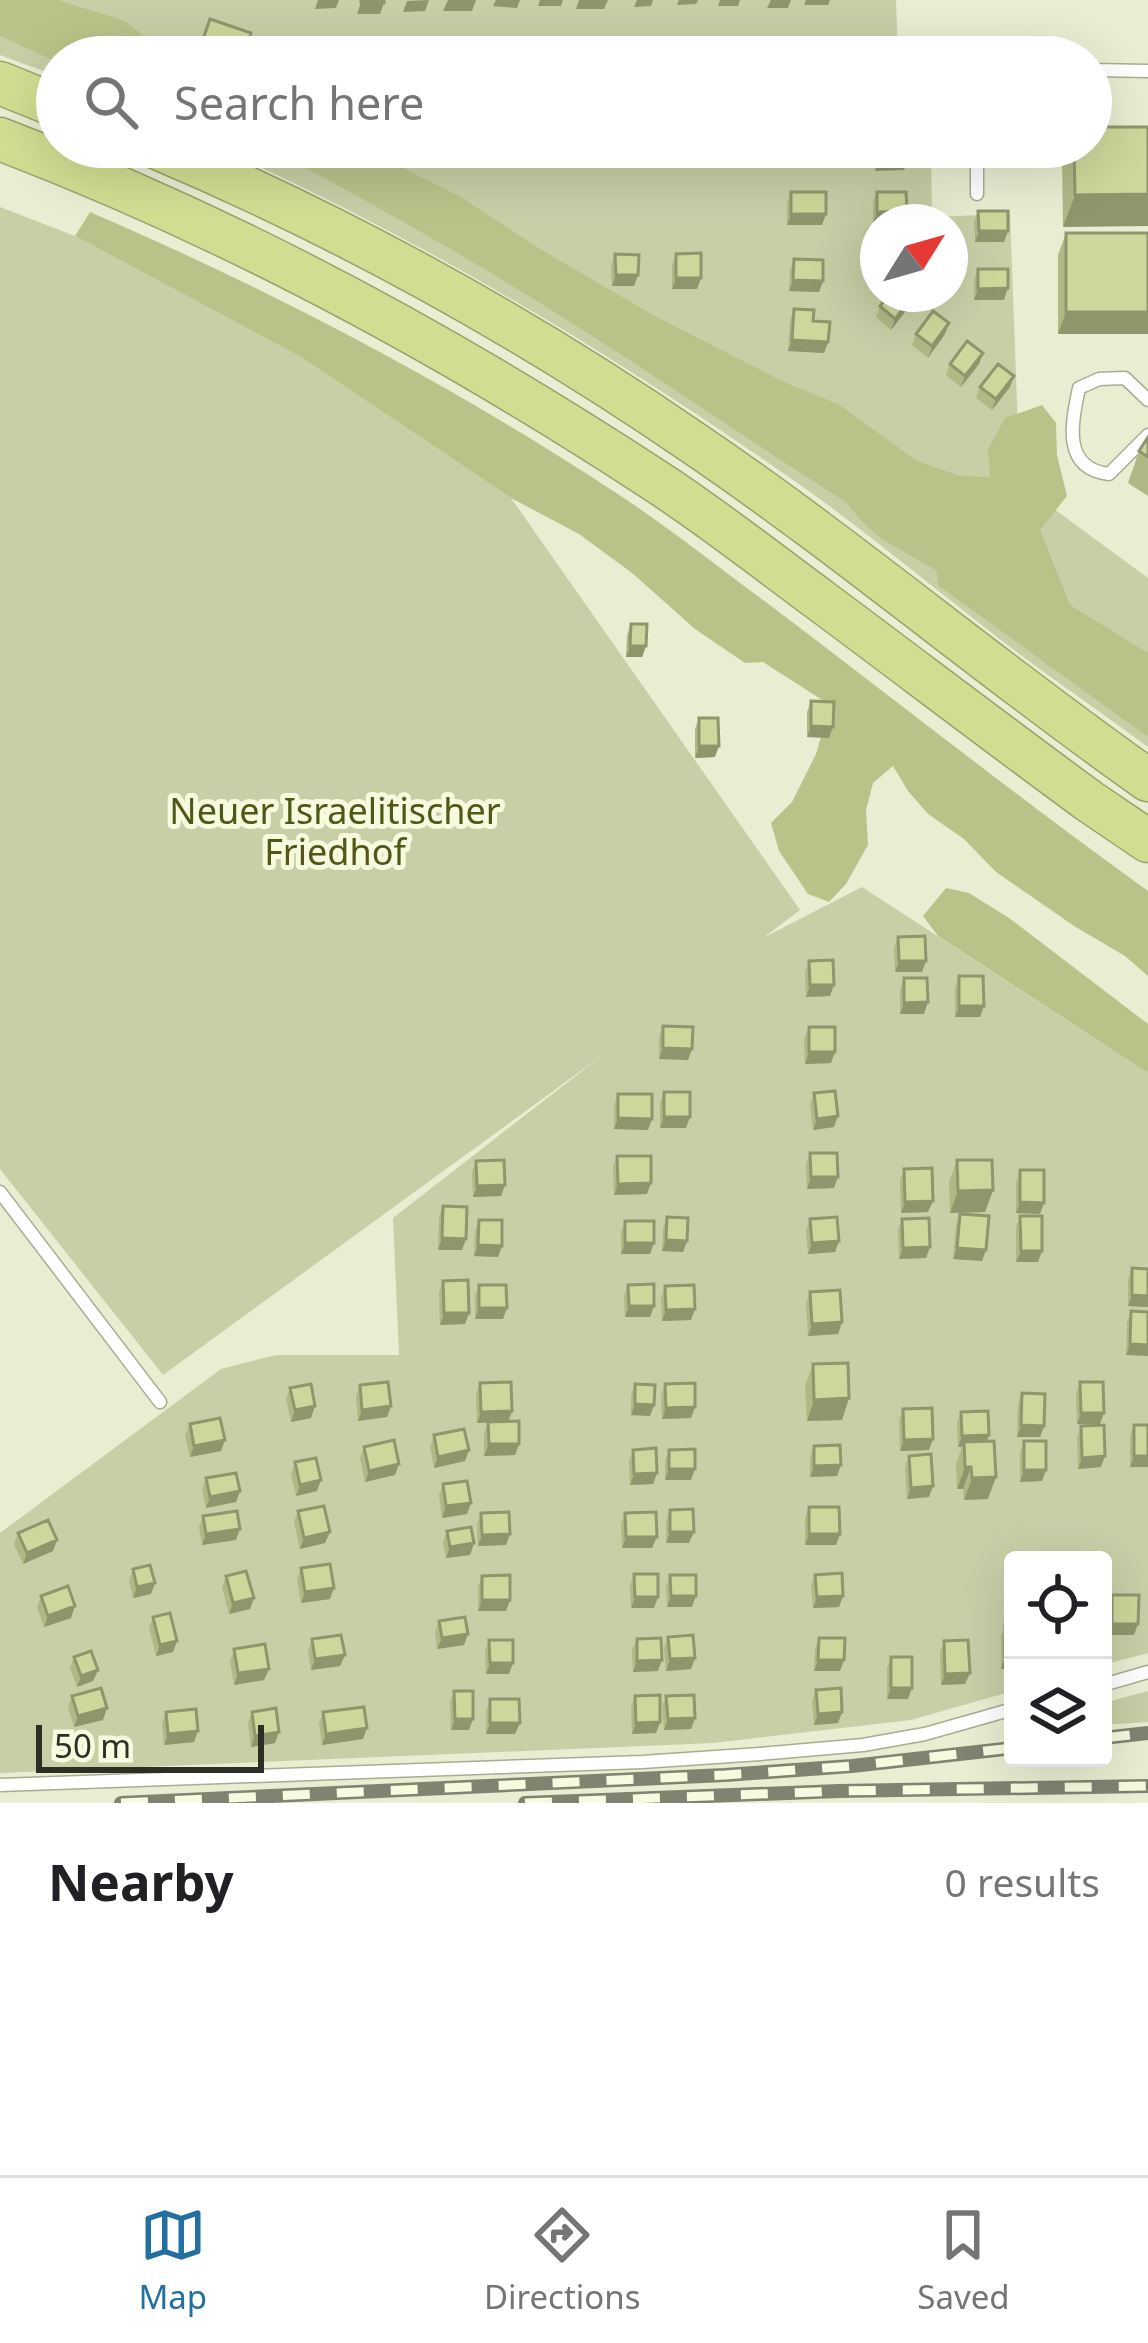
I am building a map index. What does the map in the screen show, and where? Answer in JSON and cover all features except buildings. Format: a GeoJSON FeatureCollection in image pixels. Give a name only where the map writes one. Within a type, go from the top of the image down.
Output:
{"type":"FeatureCollection","features":[{"type":"Feature","properties":{"kind":"highway"},"geometry":{"type":"LineString","coordinates":[[0,83],[36,98]]}},
{"type":"Feature","properties":{"kind":"highway"},"geometry":{"type":"LineString","coordinates":[[0,139],[36,153]]}},
{"type":"Feature","properties":{"kind":"highway"},"geometry":{"type":"LineString","coordinates":[[73,168],[235,241],[390,321],[538,406],[663,485],[1148,842]]}},
{"type":"Feature","properties":{"kind":"highway"},"geometry":{"type":"LineString","coordinates":[[200,168],[317,222],[569,361],[812,527],[1148,779]]}},
{"type":"Feature","properties":{"kind":"lane"},"geometry":{"type":"LineString","coordinates":[[1112,70],[1148,71]]}},
{"type":"Feature","properties":{"kind":"lane"},"geometry":{"type":"LineString","coordinates":[[977,168],[977,194]]}},
{"type":"Feature","properties":{"kind":"lane"},"geometry":{"type":"LineString","coordinates":[[1148,400],[1125,378],[1099,379],[1079,388],[1071,426],[1076,454],[1093,472],[1108,474],[1148,435]]}},
{"type":"Feature","properties":{"kind":"lane"},"geometry":{"type":"LineString","coordinates":[[0,1192],[160,1402]]}},
{"type":"Feature","properties":{"kind":"lane"},"geometry":{"type":"LineString","coordinates":[[1112,1682],[1148,1672]]}},
{"type":"Feature","properties":{"kind":"lane"},"geometry":{"type":"LineString","coordinates":[[0,1785],[753,1754],[863,1745],[926,1734],[1004,1712]]}},
{"type":"Feature","properties":{"kind":"green space"},"geometry":{"type":"Polygon","coordinates":[[[0,0],[896,0],[897,36],[36,36],[36,68],[0,55],[0,0]]]}},
{"type":"Feature","properties":{"kind":"green space"},"geometry":{"type":"Polygon","coordinates":[[[0,0],[58,0],[125,21],[143,36],[36,36],[36,52],[0,36],[0,0]]]}},
{"type":"Feature","properties":{"kind":"green space"},"geometry":{"type":"Polygon","coordinates":[[[261,168],[931,168],[932,204],[860,204],[860,312],[968,312],[968,216],[1010,214],[1020,484],[1148,578],[1148,747],[736,440],[592,347],[445,261],[261,168]]]}},
{"type":"Feature","properties":{"kind":"green space"},"geometry":{"type":"Polygon","coordinates":[[[305,168],[403,168],[459,196],[653,315],[786,383],[838,404],[917,461],[960,476],[990,477],[988,449],[1005,418],[1042,405],[1056,423],[1057,455],[1067,496],[1040,530],[1070,605],[1148,653],[1148,737],[939,586],[936,570],[877,535],[847,503],[524,293],[305,168]]]}},
{"type":"Feature","properties":{"kind":"green space","name":"Neuer Israelitischer Friedhof"},"geometry":{"type":"Polygon","coordinates":[[[0,207],[75,236],[299,356],[511,498],[800,910],[763,938],[862,887],[1148,1073],[1148,1653],[1112,1663],[1112,1551],[1004,1551],[1004,1694],[911,1720],[713,1743],[0,1773],[0,1533],[221,1369],[276,1355],[399,1355],[393,1218],[604,1054],[163,1375],[0,1169],[0,207]]]}},
{"type":"Feature","properties":{"kind":"green space"},"geometry":{"type":"Polygon","coordinates":[[[90,212],[291,305],[421,374],[548,449],[672,532],[1148,891],[1148,976],[996,872],[964,839],[928,814],[893,766],[873,783],[866,810],[868,845],[846,884],[829,902],[808,894],[779,851],[771,823],[792,802],[816,754],[830,705],[763,662],[745,663],[695,629],[579,534],[511,498],[299,356],[75,236],[90,212]]]}},
{"type":"Feature","properties":{"kind":"green space"},"geometry":{"type":"Polygon","coordinates":[[[946,888],[969,893],[1009,918],[1148,1024],[1148,1073],[938,936],[923,916],[946,888]]]}},
{"type":"Feature","properties":{"kind":"green space"},"geometry":{"type":"Polygon","coordinates":[[[1148,1691],[1148,1722],[1112,1724],[1112,1701],[1148,1691]]]}},
{"type":"Feature","properties":{"kind":"railway"},"geometry":{"type":"LineString","coordinates":[[1112,1737],[1148,1733]]}},
{"type":"Feature","properties":{"kind":"railway"},"geometry":{"type":"LineString","coordinates":[[121,1803],[725,1775],[1004,1749]]}},
{"type":"Feature","properties":{"kind":"railway"},"geometry":{"type":"LineString","coordinates":[[525,1803],[1148,1786]]}}]}
